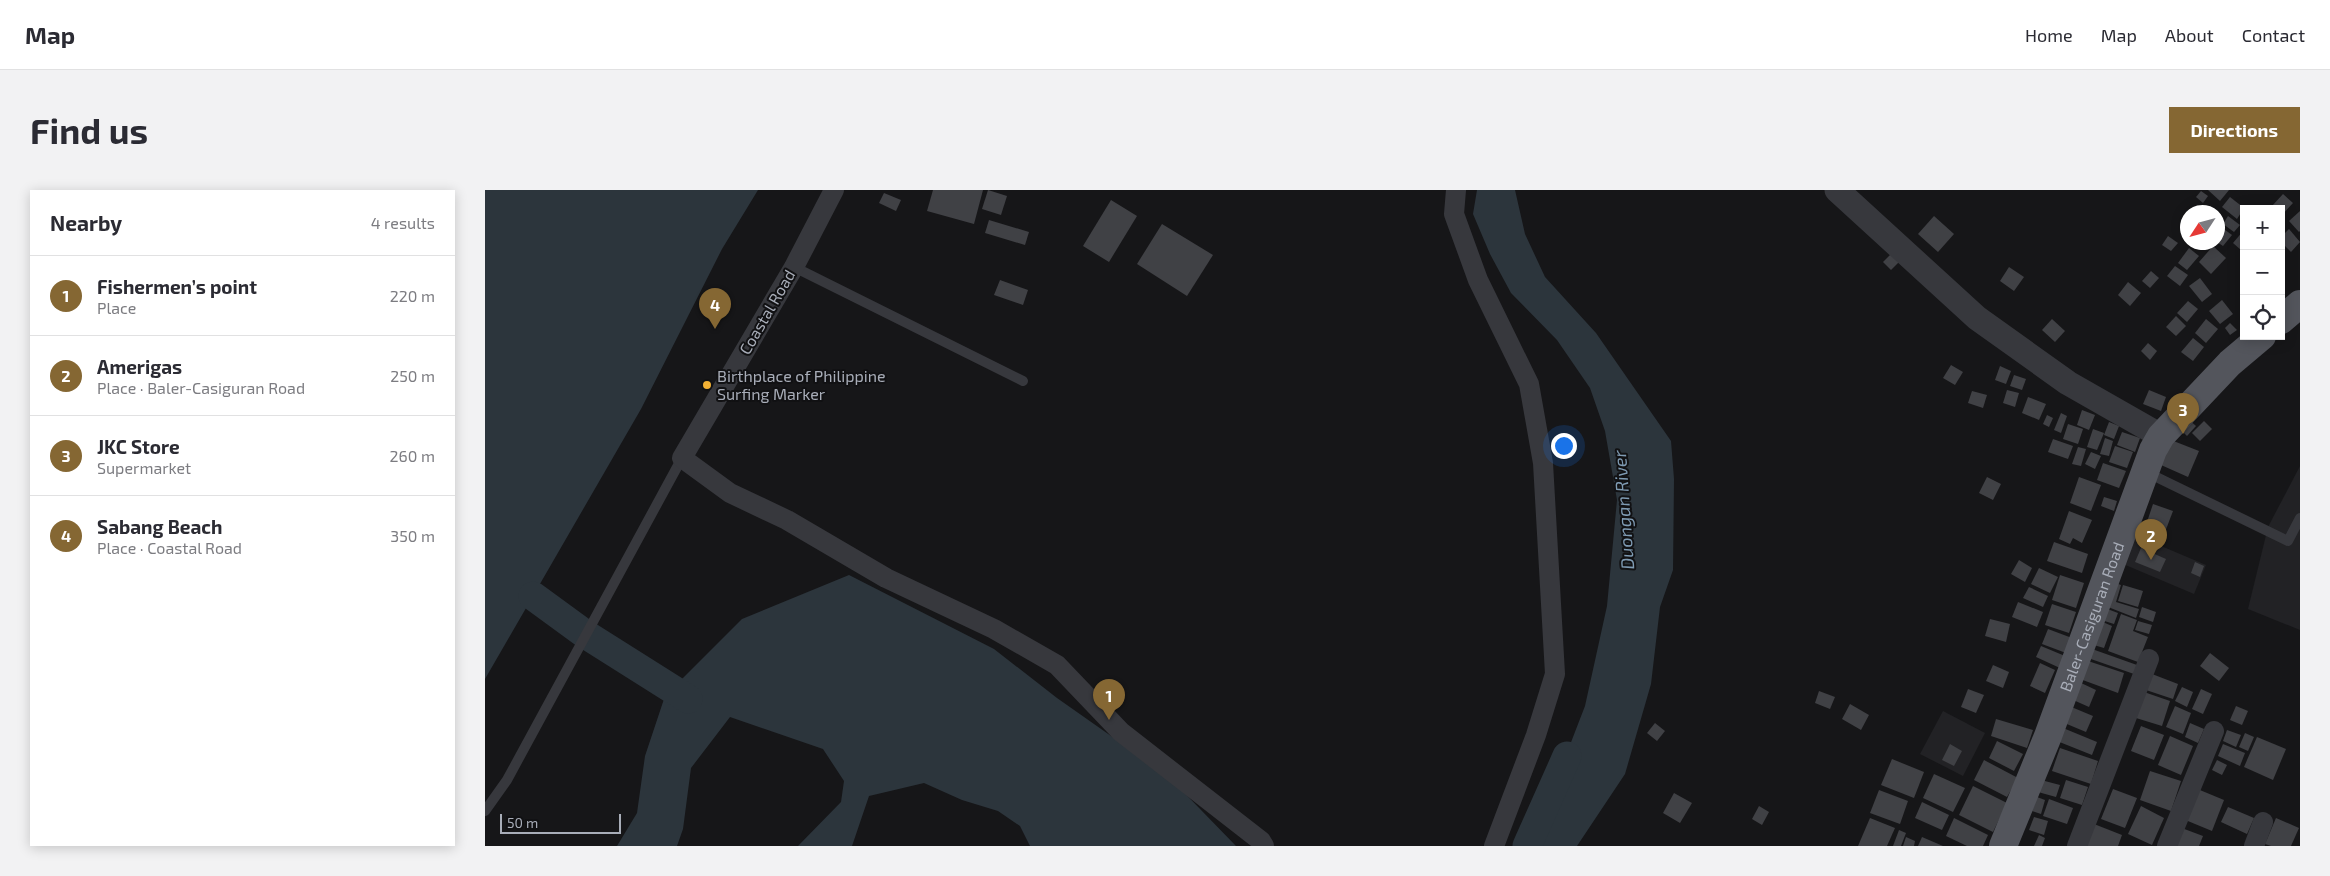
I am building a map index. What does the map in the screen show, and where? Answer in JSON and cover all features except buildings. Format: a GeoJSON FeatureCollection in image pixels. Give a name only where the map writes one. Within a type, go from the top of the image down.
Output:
{"type":"FeatureCollection","features":[{"type":"Feature","properties":{"kind":"main road"},"geometry":{"type":"LineString","coordinates":[[2285,317],[2300,304]]}},
{"type":"Feature","properties":{"kind":"main road","name":"Baler-Casiguran Road"},"geometry":{"type":"LineString","coordinates":[[2003,846],[2048,736],[2145,472],[2161,436],[2230,363],[2256,340]]}},
{"type":"Feature","properties":{"kind":"street","name":"Coastal Road"},"geometry":{"type":"LineString","coordinates":[[682,458],[794,267],[835,190]]}},
{"type":"Feature","properties":{"kind":"street"},"geometry":{"type":"LineString","coordinates":[[1456,190],[1454,214],[1479,280],[1529,384],[1543,463],[1555,674],[1536,735],[1494,846]]}},
{"type":"Feature","properties":{"kind":"street"},"geometry":{"type":"LineString","coordinates":[[1837,190],[1977,318],[2068,383],[2161,436]]}},
{"type":"Feature","properties":{"kind":"street"},"geometry":{"type":"LineString","coordinates":[[682,458],[730,493],[787,520],[886,578],[994,629],[1057,666],[1121,732],[1261,841],[1264,846]]}},
{"type":"Feature","properties":{"kind":"street"},"geometry":{"type":"LineString","coordinates":[[2077,846],[2149,659]]}},
{"type":"Feature","properties":{"kind":"street"},"geometry":{"type":"LineString","coordinates":[[2167,846],[2214,731]]}},
{"type":"Feature","properties":{"kind":"street"},"geometry":{"type":"LineString","coordinates":[[2254,846],[2263,822]]}},
{"type":"Feature","properties":{"kind":"lane"},"geometry":{"type":"LineString","coordinates":[[794,267],[1023,381]]}},
{"type":"Feature","properties":{"kind":"lane"},"geometry":{"type":"LineString","coordinates":[[485,811],[507,780],[682,458]]}},
{"type":"Feature","properties":{"kind":"lane"},"geometry":{"type":"LineString","coordinates":[[2145,472],[2288,541],[2300,518]]}},
{"type":"Feature","properties":{"kind":"shaded area"},"geometry":{"type":"Polygon","coordinates":[[[2300,466],[2300,630],[2248,609],[2268,527],[2300,466]]]}},
{"type":"Feature","properties":{"kind":"shaded area"},"geometry":{"type":"Polygon","coordinates":[[[2128,532],[2206,565],[2194,594],[2116,561],[2128,532]]]}},
{"type":"Feature","properties":{"kind":"shaded area"},"geometry":{"type":"Polygon","coordinates":[[[1943,711],[1985,733],[1963,776],[1920,754],[1943,711]]]}},
{"type":"Feature","properties":{"kind":"water"},"geometry":{"type":"Polygon","coordinates":[[[485,190],[758,190],[722,249],[641,409],[485,679],[485,190]]]}},
{"type":"Feature","properties":{"kind":"water"},"geometry":{"type":"Polygon","coordinates":[[[1477,190],[1515,190],[1525,234],[1545,277],[1596,333],[1671,441],[1674,479],[1673,570],[1660,607],[1651,684],[1625,774],[1577,846],[1531,846],[1585,706],[1607,606],[1617,500],[1605,431],[1590,388],[1557,340],[1511,293],[1490,254],[1473,214],[1477,190]]]}},
{"type":"Feature","properties":{"kind":"water"},"geometry":{"type":"Polygon","coordinates":[[[849,575],[994,649],[1057,698],[1168,776],[1236,846],[1030,846],[1020,826],[998,811],[962,800],[924,783],[869,796],[852,846],[798,846],[841,802],[844,781],[823,749],[730,717],[691,768],[683,829],[677,846],[617,846],[637,813],[645,756],[665,696],[742,619],[849,575]]]}},
{"type":"Feature","properties":{"kind":"waterway"},"geometry":{"type":"LineString","coordinates":[[533,596],[585,634],[688,699]]}},
{"type":"Feature","properties":{"kind":"waterway","name":"Duongan River"},"geometry":{"type":"LineString","coordinates":[[1527,846],[1567,756]]}},
{"type":"Feature","properties":{"kind":"place","name":"Sabang Beach"},"geometry":{"type":"Point","coordinates":[715,329]}},
{"type":"Feature","properties":{"kind":"place","name":"Birthplace of Philippine Surfing Marker"},"geometry":{"type":"Point","coordinates":[707,385]}},
{"type":"Feature","properties":{"kind":"place","name":"JKC Store"},"geometry":{"type":"Point","coordinates":[2183,434]}},
{"type":"Feature","properties":{"kind":"place","name":"Amerigas"},"geometry":{"type":"Point","coordinates":[2151,560]}},
{"type":"Feature","properties":{"kind":"place","name":"Fishermen’s point"},"geometry":{"type":"Point","coordinates":[1109,720]}}]}
